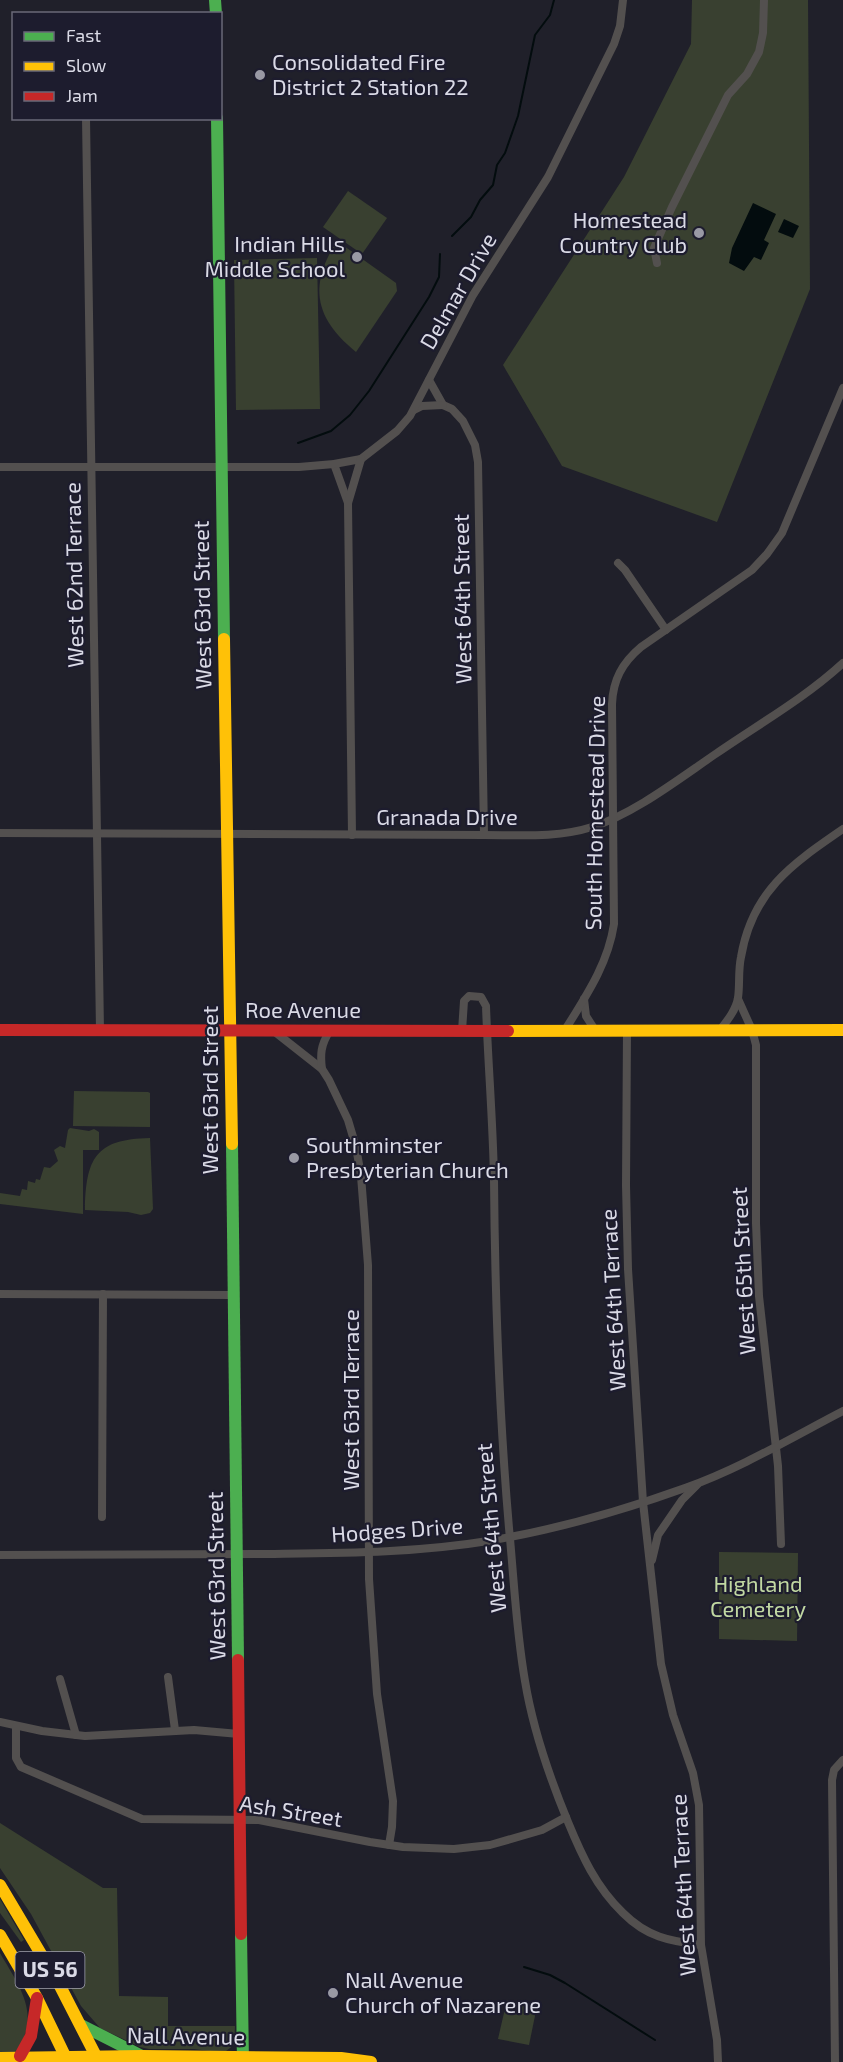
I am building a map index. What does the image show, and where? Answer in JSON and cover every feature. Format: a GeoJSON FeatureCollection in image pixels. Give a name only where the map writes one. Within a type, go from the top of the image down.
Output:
{"type":"FeatureCollection","features":[{"type":"Feature","properties":{"kind":"main road","name":"West 63rd Street"},"geometry":{"type":"LineString","coordinates":[[217,120],[243,2060]]}},
{"type":"Feature","properties":{"kind":"main road","name":"Roe Avenue"},"geometry":{"type":"LineString","coordinates":[[0,1030],[274,1032],[843,1030]]}},
{"type":"Feature","properties":{"kind":"main road","name":"US 56"},"geometry":{"type":"LineString","coordinates":[[0,1885],[81,2025],[98,2059]]}},
{"type":"Feature","properties":{"kind":"main road","name":"US 56"},"geometry":{"type":"LineString","coordinates":[[0,1935],[37,1998],[67,2059]]}},
{"type":"Feature","properties":{"kind":"main road"},"geometry":{"type":"LineString","coordinates":[[20,2056],[28,2047],[31,2038],[37,1998]]}},
{"type":"Feature","properties":{"kind":"main road"},"geometry":{"type":"LineString","coordinates":[[81,2025],[142,2056]]}},
{"type":"Feature","properties":{"kind":"main road","name":"Nall Avenue"},"geometry":{"type":"LineString","coordinates":[[0,2058],[20,2056],[98,2059],[142,2056],[243,2060],[341,2058],[371,2062]]}},
{"type":"Feature","properties":{"kind":"street","name":"Delmar Drive"},"geometry":{"type":"LineString","coordinates":[[0,467],[299,467],[361,459],[397,431],[414,410],[455,326],[533,203],[558,159],[614,44],[620,26],[623,0]]}},
{"type":"Feature","properties":{"kind":"street"},"geometry":{"type":"LineString","coordinates":[[657,263],[654,248],[672,207],[728,95],[747,74],[759,52],[763,33],[764,0]]}},
{"type":"Feature","properties":{"kind":"street","name":"West 62nd Terrace"},"geometry":{"type":"LineString","coordinates":[[86,120],[100,1030]]}},
{"type":"Feature","properties":{"kind":"street","name":"West 64th Street"},"geometry":{"type":"LineString","coordinates":[[429,380],[443,405],[452,409],[463,421],[475,445],[478,462],[483,835]]}},
{"type":"Feature","properties":{"kind":"street","name":"South Homestead Drive"},"geometry":{"type":"LineString","coordinates":[[565,1030],[604,963],[611,943],[614,910],[612,704],[619,672],[630,657],[752,570],[776,543],[793,512],[843,388]]}},
{"type":"Feature","properties":{"kind":"street"},"geometry":{"type":"LineString","coordinates":[[414,410],[422,406],[443,405]]}},
{"type":"Feature","properties":{"kind":"street"},"geometry":{"type":"LineString","coordinates":[[352,835],[348,503],[361,459]]}},
{"type":"Feature","properties":{"kind":"street"},"geometry":{"type":"LineString","coordinates":[[334,464],[348,503]]}},
{"type":"Feature","properties":{"kind":"street"},"geometry":{"type":"LineString","coordinates":[[618,562],[626,570],[666,630]]}},
{"type":"Feature","properties":{"kind":"street","name":"Granada Drive"},"geometry":{"type":"LineString","coordinates":[[0,833],[483,835],[555,834],[588,829],[632,809],[812,689],[843,663]]}},
{"type":"Feature","properties":{"kind":"street","name":"West 65th Street"},"geometry":{"type":"LineString","coordinates":[[720,1030],[730,1017],[738,999],[743,942],[759,903],[794,863],[843,830]]}},
{"type":"Feature","properties":{"kind":"street"},"geometry":{"type":"LineString","coordinates":[[462,1031],[462,1004],[466,998],[474,996],[484,1000],[487,1030]]}},
{"type":"Feature","properties":{"kind":"street"},"geometry":{"type":"LineString","coordinates":[[584,999],[586,1016],[594,1030]]}},
{"type":"Feature","properties":{"kind":"street","name":"West 65th Street"},"geometry":{"type":"LineString","coordinates":[[738,999],[756,1045],[756,1223],[759,1296],[775,1446],[781,1544]]}},
{"type":"Feature","properties":{"kind":"street","name":"West 64th Street"},"geometry":{"type":"LineString","coordinates":[[487,1030],[493,1151],[496,1334],[510,1537],[519,1640],[527,1692],[538,1740],[549,1777],[588,1868],[606,1894],[642,1929],[666,1941],[701,1945]]}},
{"type":"Feature","properties":{"kind":"street","name":"West 64th Terrace"},"geometry":{"type":"LineString","coordinates":[[627,1031],[628,1269],[643,1503],[662,1664],[673,1715],[693,1773],[699,1805],[701,1945],[717,2040],[718,2062]]}},
{"type":"Feature","properties":{"kind":"street","name":"West 63rd Terrace"},"geometry":{"type":"LineString","coordinates":[[274,1032],[322,1069],[336,1091],[356,1147],[361,1176],[368,1265],[369,1552],[373,1652],[393,1801],[389,1845]]}},
{"type":"Feature","properties":{"kind":"street"},"geometry":{"type":"LineString","coordinates":[[322,1069],[321,1048],[329,1032]]}},
{"type":"Feature","properties":{"kind":"street"},"geometry":{"type":"LineString","coordinates":[[0,1294],[233,1295]]}},
{"type":"Feature","properties":{"kind":"street"},"geometry":{"type":"LineString","coordinates":[[102,1517],[103,1294]]}},
{"type":"Feature","properties":{"kind":"street","name":"Hodges Drive"},"geometry":{"type":"LineString","coordinates":[[0,1555],[236,1555],[369,1552],[420,1550],[510,1537],[643,1503],[699,1483],[843,1411]]}},
{"type":"Feature","properties":{"kind":"street","name":"West 64th Terrace"},"geometry":{"type":"LineString","coordinates":[[650,1566],[658,1535],[682,1500],[699,1483]]}},
{"type":"Feature","properties":{"kind":"street"},"geometry":{"type":"LineString","coordinates":[[168,1677],[176,1731]]}},
{"type":"Feature","properties":{"kind":"street"},"geometry":{"type":"LineString","coordinates":[[60,1679],[76,1735]]}},
{"type":"Feature","properties":{"kind":"street"},"geometry":{"type":"LineString","coordinates":[[0,1722],[76,1735],[208,1730],[239,1734]]}},
{"type":"Feature","properties":{"kind":"street","name":"Ash Street"},"geometry":{"type":"LineString","coordinates":[[16,1726],[16,1758],[21,1767],[142,1819],[259,1820],[389,1845],[424,1849],[454,1849],[490,1845],[542,1830],[566,1817]]}},
{"type":"Feature","properties":{"kind":"street"},"geometry":{"type":"LineString","coordinates":[[835,2062],[832,1780],[834,1770],[843,1760]]}},
{"type":"Feature","properties":{"kind":"green space","name":"Homestead Country Club"},"geometry":{"type":"Polygon","coordinates":[[[692,0],[808,0],[810,289],[717,522],[562,466],[503,365],[624,177],[691,44],[692,0]]]}},
{"type":"Feature","properties":{"kind":"green space"},"geometry":{"type":"Polygon","coordinates":[[[348,191],[387,218],[362,254],[323,227],[348,191]]]}},
{"type":"Feature","properties":{"kind":"green space"},"geometry":{"type":"Polygon","coordinates":[[[337,241],[396,283],[397,291],[356,352],[332,327],[324,314],[320,301],[319,287],[322,273],[337,241]]]}},
{"type":"Feature","properties":{"kind":"green space"},"geometry":{"type":"Polygon","coordinates":[[[317,258],[320,409],[236,410],[234,260],[317,258]]]}},
{"type":"Feature","properties":{"kind":"green space"},"geometry":{"type":"Polygon","coordinates":[[[74,1091],[148,1092],[150,1093],[150,1127],[73,1126],[74,1091]]]}},
{"type":"Feature","properties":{"kind":"green space"},"geometry":{"type":"Polygon","coordinates":[[[70,1128],[89,1131],[94,1129],[99,1132],[99,1150],[83,1150],[83,1214],[0,1204],[0,1193],[20,1196],[22,1189],[27,1190],[28,1181],[35,1183],[36,1179],[40,1180],[44,1167],[50,1168],[58,1161],[54,1150],[60,1146],[65,1148],[70,1128]]]}},
{"type":"Feature","properties":{"kind":"green space"},"geometry":{"type":"Polygon","coordinates":[[[150,1138],[153,1209],[150,1213],[141,1215],[128,1212],[85,1210],[88,1177],[97,1155],[117,1142],[150,1138]]]}},
{"type":"Feature","properties":{"kind":"green space","name":"Highland Cemetery"},"geometry":{"type":"Polygon","coordinates":[[[719,1552],[798,1553],[797,1641],[719,1639],[719,1552]]]}},
{"type":"Feature","properties":{"kind":"green space"},"geometry":{"type":"Polygon","coordinates":[[[0,1823],[103,1888],[117,1888],[119,1996],[168,1997],[168,2026],[235,2026],[234,2045],[226,2051],[218,2052],[194,2049],[149,2049],[100,2028],[81,2006],[31,1914],[0,1868],[0,1823]]]}},
{"type":"Feature","properties":{"kind":"green space"},"geometry":{"type":"Polygon","coordinates":[[[0,1899],[24,1940],[21,1942],[0,1913],[0,1899]]]}},
{"type":"Feature","properties":{"kind":"green space"},"geometry":{"type":"Polygon","coordinates":[[[0,1953],[20,1989],[28,2014],[23,2039],[15,2052],[0,2054],[0,1953]]]}},
{"type":"Feature","properties":{"kind":"green space"},"geometry":{"type":"Polygon","coordinates":[[[507,2000],[537,2006],[529,2045],[498,2039],[507,2000]]]}},
{"type":"Feature","properties":{"kind":"shaded area"},"geometry":{"type":"Polygon","coordinates":[[[753,203],[776,214],[764,240],[769,243],[761,260],[754,257],[744,271],[729,263],[732,248],[753,203]]]}},
{"type":"Feature","properties":{"kind":"shaded area"},"geometry":{"type":"Polygon","coordinates":[[[784,219],[799,226],[793,238],[778,232],[784,219]]]}},
{"type":"Feature","properties":{"kind":"waterway"},"geometry":{"type":"LineString","coordinates":[[452,236],[471,217],[480,200],[493,185],[497,165],[505,153],[518,116],[535,35],[550,15],[554,0]]}},
{"type":"Feature","properties":{"kind":"waterway"},"geometry":{"type":"LineString","coordinates":[[298,443],[331,431],[350,415],[369,391],[429,297],[439,277],[440,254]]}},
{"type":"Feature","properties":{"kind":"waterway"},"geometry":{"type":"LineString","coordinates":[[524,1967],[550,1975],[565,1983],[655,2040]]}},
{"type":"Feature","properties":{"kind":"traffic: fast"},"geometry":{"type":"LineString","coordinates":[[215,0],[216,12]]}},
{"type":"Feature","properties":{"kind":"traffic: fast"},"geometry":{"type":"LineString","coordinates":[[217,120],[224,639]]}},
{"type":"Feature","properties":{"kind":"traffic: fast"},"geometry":{"type":"LineString","coordinates":[[232,1144],[238,1660]]}},
{"type":"Feature","properties":{"kind":"traffic: fast"},"geometry":{"type":"LineString","coordinates":[[241,1934],[243,2062]]}},
{"type":"Feature","properties":{"kind":"traffic: fast"},"geometry":{"type":"LineString","coordinates":[[81,2025],[142,2056]]}},
{"type":"Feature","properties":{"kind":"traffic: slow"},"geometry":{"type":"LineString","coordinates":[[224,639],[232,1144]]}},
{"type":"Feature","properties":{"kind":"traffic: slow"},"geometry":{"type":"LineString","coordinates":[[508,1031],[843,1030]]}},
{"type":"Feature","properties":{"kind":"traffic: slow"},"geometry":{"type":"LineString","coordinates":[[0,1885],[60,1986],[99,2062]]}},
{"type":"Feature","properties":{"kind":"traffic: slow"},"geometry":{"type":"LineString","coordinates":[[0,1935],[37,1998],[68,2062]]}},
{"type":"Feature","properties":{"kind":"traffic: slow"},"geometry":{"type":"LineString","coordinates":[[0,2058],[142,2056],[341,2058],[371,2062]]}},
{"type":"Feature","properties":{"kind":"traffic: jam"},"geometry":{"type":"LineString","coordinates":[[0,1030],[508,1031]]}},
{"type":"Feature","properties":{"kind":"traffic: jam"},"geometry":{"type":"LineString","coordinates":[[238,1660],[241,1934]]}},
{"type":"Feature","properties":{"kind":"traffic: jam"},"geometry":{"type":"LineString","coordinates":[[20,2056],[31,2036],[37,1998]]}},
{"type":"Feature","properties":{"kind":"place","name":"Consolidated Fire District 2 Station 22"},"geometry":{"type":"Point","coordinates":[260,75]}},
{"type":"Feature","properties":{"kind":"place","name":"Homestead Country Club"},"geometry":{"type":"Point","coordinates":[699,233]}},
{"type":"Feature","properties":{"kind":"place","name":"Indian Hills Middle School"},"geometry":{"type":"Point","coordinates":[357,257]}},
{"type":"Feature","properties":{"kind":"place","name":"Southminster Presbyterian Church"},"geometry":{"type":"Point","coordinates":[294,1158]}},
{"type":"Feature","properties":{"kind":"place","name":"Nall Avenue Church of Nazarene"},"geometry":{"type":"Point","coordinates":[333,1993]}}]}
